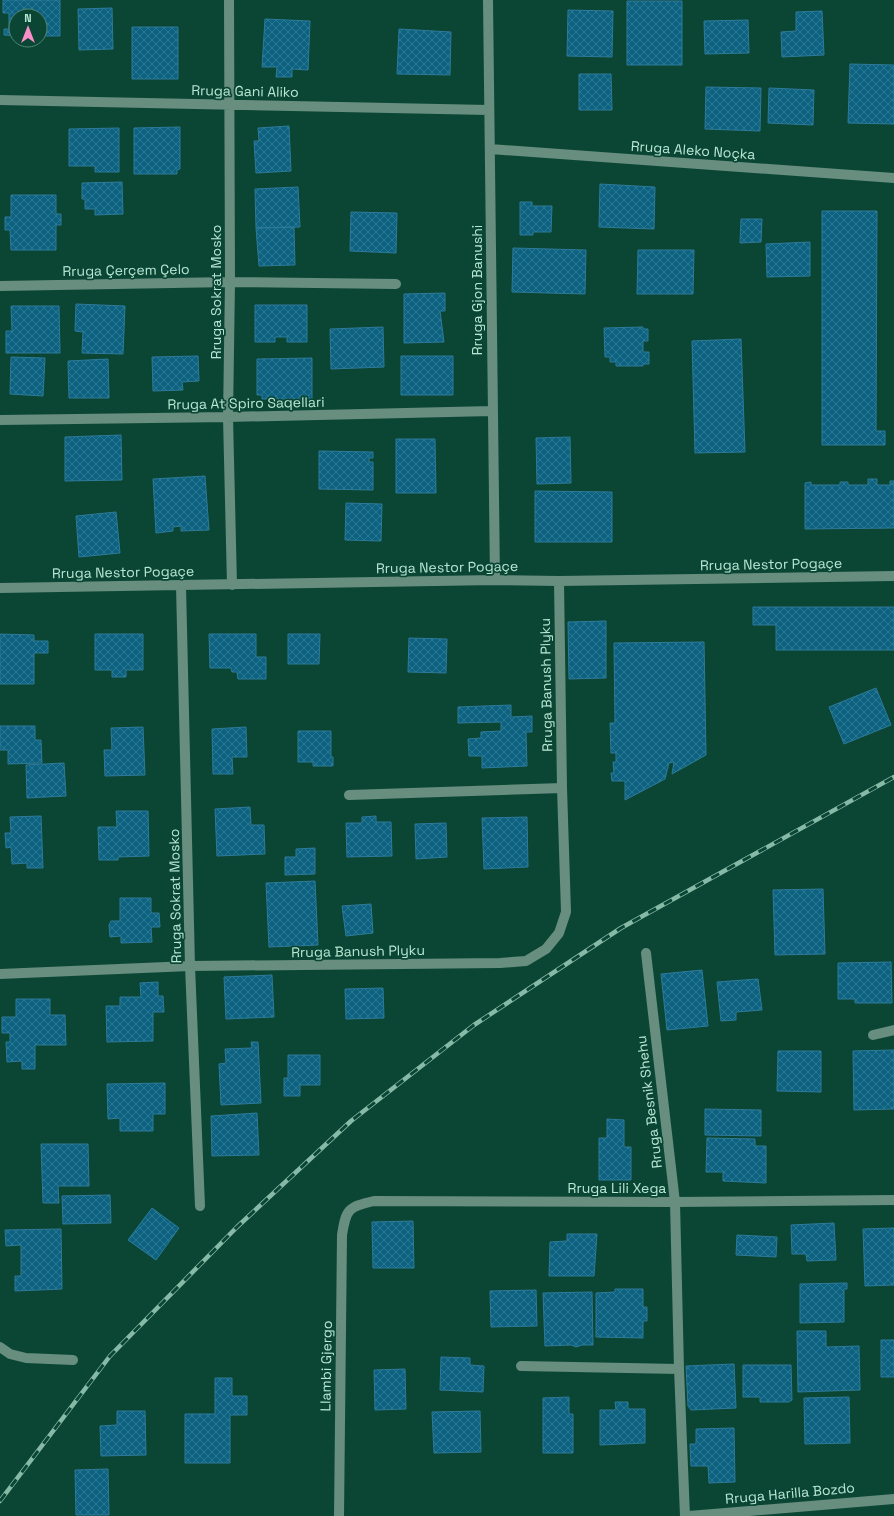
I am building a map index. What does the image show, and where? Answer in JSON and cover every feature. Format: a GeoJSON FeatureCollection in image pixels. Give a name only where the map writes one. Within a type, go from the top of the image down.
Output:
{"type":"FeatureCollection","features":[{"type":"Feature","properties":{"kind":"street","name":"Rruga Sokrat Mosko"},"geometry":{"type":"LineString","coordinates":[[229,0],[230,282],[228,417],[232,585]]}},
{"type":"Feature","properties":{"kind":"street","name":"Rruga Gjon Banushi"},"geometry":{"type":"LineString","coordinates":[[488,0],[495,580]]}},
{"type":"Feature","properties":{"kind":"street","name":"Rruga Gani Aliko"},"geometry":{"type":"LineString","coordinates":[[0,100],[489,110]]}},
{"type":"Feature","properties":{"kind":"street","name":"Rruga Aleko Noçka"},"geometry":{"type":"LineString","coordinates":[[490,149],[894,178]]}},
{"type":"Feature","properties":{"kind":"street","name":"Rruga Çerçem Çelo"},"geometry":{"type":"LineString","coordinates":[[0,286],[230,282],[396,284]]}},
{"type":"Feature","properties":{"kind":"street","name":"Rruga At Spiro Saqellari"},"geometry":{"type":"LineString","coordinates":[[0,420],[492,411]]}},
{"type":"Feature","properties":{"kind":"street","name":"Rruga Nestor Pogaçe"},"geometry":{"type":"LineString","coordinates":[[0,588],[495,580],[559,581],[894,576]]}},
{"type":"Feature","properties":{"kind":"street","name":"Rruga Banush Plyku"},"geometry":{"type":"LineString","coordinates":[[0,974],[190,966],[500,963],[526,961],[546,950],[560,933],[566,912],[562,788],[559,581]]}},
{"type":"Feature","properties":{"kind":"street","name":"Rruga Sokrat Mosko"},"geometry":{"type":"LineString","coordinates":[[181,586],[190,966],[200,1206]]}},
{"type":"Feature","properties":{"kind":"street"},"geometry":{"type":"LineString","coordinates":[[349,795],[562,788]]}},
{"type":"Feature","properties":{"kind":"street","name":"Rruga Besnik Shehu"},"geometry":{"type":"LineString","coordinates":[[646,953],[675,1202],[679,1369],[685,1516]]}},
{"type":"Feature","properties":{"kind":"street"},"geometry":{"type":"LineString","coordinates":[[873,1035],[894,1030]]}},
{"type":"Feature","properties":{"kind":"street","name":"Rruga Lili Xega"},"geometry":{"type":"LineString","coordinates":[[345,1216],[356,1205],[374,1201],[675,1202],[894,1200]]}},
{"type":"Feature","properties":{"kind":"street","name":"Llambi Gjergo"},"geometry":{"type":"LineString","coordinates":[[339,1516],[342,1236],[345,1216]]}},
{"type":"Feature","properties":{"kind":"street"},"geometry":{"type":"LineString","coordinates":[[0,1347],[10,1354],[26,1358],[73,1360]]}},
{"type":"Feature","properties":{"kind":"street"},"geometry":{"type":"LineString","coordinates":[[521,1366],[679,1369]]}},
{"type":"Feature","properties":{"kind":"street","name":"Rruga Harilla Bozdo"},"geometry":{"type":"LineString","coordinates":[[689,1516],[894,1498]]}},
{"type":"Feature","properties":{"kind":"building"},"geometry":{"type":"Polygon","coordinates":[[[3,0],[60,0],[60,36],[48,36],[48,8],[8,8],[8,13],[3,13],[3,0]]]}},
{"type":"Feature","properties":{"kind":"building"},"geometry":{"type":"Polygon","coordinates":[[[627,1],[682,1],[682,65],[627,65],[627,1]]]}},
{"type":"Feature","properties":{"kind":"building"},"geometry":{"type":"Polygon","coordinates":[[[112,8],[113,49],[79,50],[78,9],[112,8]]]}},
{"type":"Feature","properties":{"kind":"building"},"geometry":{"type":"Polygon","coordinates":[[[568,10],[613,11],[612,57],[567,56],[568,10]]]}},
{"type":"Feature","properties":{"kind":"building"},"geometry":{"type":"Polygon","coordinates":[[[822,11],[824,55],[782,57],[781,32],[796,31],[796,12],[822,11]]]}},
{"type":"Feature","properties":{"kind":"building"},"geometry":{"type":"Polygon","coordinates":[[[265,19],[310,21],[308,70],[292,69],[292,77],[276,77],[277,67],[262,67],[265,19]]]}},
{"type":"Feature","properties":{"kind":"building"},"geometry":{"type":"Polygon","coordinates":[[[748,20],[749,53],[705,54],[704,21],[748,20]]]}},
{"type":"Feature","properties":{"kind":"building"},"geometry":{"type":"Polygon","coordinates":[[[132,27],[178,27],[178,79],[132,79],[132,27]]]}},
{"type":"Feature","properties":{"kind":"building"},"geometry":{"type":"Polygon","coordinates":[[[4,29],[8,29],[8,35],[4,35],[4,29]]]}},
{"type":"Feature","properties":{"kind":"building"},"geometry":{"type":"Polygon","coordinates":[[[399,29],[451,32],[450,75],[397,74],[399,29]]]}},
{"type":"Feature","properties":{"kind":"building"},"geometry":{"type":"Polygon","coordinates":[[[850,64],[894,65],[894,124],[848,123],[850,64]]]}},
{"type":"Feature","properties":{"kind":"building"},"geometry":{"type":"Polygon","coordinates":[[[579,74],[611,74],[612,110],[579,110],[579,74]]]}},
{"type":"Feature","properties":{"kind":"building"},"geometry":{"type":"Polygon","coordinates":[[[706,87],[761,88],[760,131],[705,129],[706,87]]]}},
{"type":"Feature","properties":{"kind":"building"},"geometry":{"type":"Polygon","coordinates":[[[769,88],[814,90],[813,125],[768,123],[769,88]]]}},
{"type":"Feature","properties":{"kind":"building"},"geometry":{"type":"Polygon","coordinates":[[[289,126],[291,171],[256,173],[254,141],[259,141],[258,128],[289,126]]]}},
{"type":"Feature","properties":{"kind":"building"},"geometry":{"type":"Polygon","coordinates":[[[180,127],[180,169],[177,170],[177,174],[134,174],[134,128],[180,127]]]}},
{"type":"Feature","properties":{"kind":"building"},"geometry":{"type":"Polygon","coordinates":[[[119,128],[119,172],[95,172],[95,166],[69,166],[69,129],[119,128]]]}},
{"type":"Feature","properties":{"kind":"building"},"geometry":{"type":"Polygon","coordinates":[[[122,182],[123,214],[95,215],[95,209],[85,209],[85,199],[82,199],[82,183],[122,182]]]}},
{"type":"Feature","properties":{"kind":"building"},"geometry":{"type":"Polygon","coordinates":[[[600,184],[655,187],[654,229],[599,227],[600,184]]]}},
{"type":"Feature","properties":{"kind":"building"},"geometry":{"type":"Polygon","coordinates":[[[298,187],[300,227],[256,228],[255,189],[298,187]]]}},
{"type":"Feature","properties":{"kind":"building"},"geometry":{"type":"Polygon","coordinates":[[[11,195],[56,195],[56,214],[61,214],[61,225],[56,225],[56,250],[11,250],[10,230],[5,230],[5,217],[11,217],[11,195]]]}},
{"type":"Feature","properties":{"kind":"building"},"geometry":{"type":"Polygon","coordinates":[[[520,202],[532,202],[532,206],[552,206],[551,232],[533,232],[533,235],[520,235],[520,202]]]}},
{"type":"Feature","properties":{"kind":"building"},"geometry":{"type":"Polygon","coordinates":[[[822,211],[877,211],[876,431],[885,431],[885,445],[822,445],[822,211]]]}},
{"type":"Feature","properties":{"kind":"building"},"geometry":{"type":"Polygon","coordinates":[[[351,212],[397,213],[396,253],[350,251],[351,212]]]}},
{"type":"Feature","properties":{"kind":"building"},"geometry":{"type":"Polygon","coordinates":[[[741,219],[762,219],[761,242],[740,243],[741,219]]]}},
{"type":"Feature","properties":{"kind":"building"},"geometry":{"type":"Polygon","coordinates":[[[294,227],[295,265],[259,266],[256,228],[294,227]]]}},
{"type":"Feature","properties":{"kind":"building"},"geometry":{"type":"Polygon","coordinates":[[[810,242],[810,276],[767,277],[766,244],[810,242]]]}},
{"type":"Feature","properties":{"kind":"building"},"geometry":{"type":"Polygon","coordinates":[[[513,248],[586,250],[585,294],[512,292],[513,248]]]}},
{"type":"Feature","properties":{"kind":"building"},"geometry":{"type":"Polygon","coordinates":[[[638,250],[694,250],[693,294],[637,294],[638,250]]]}},
{"type":"Feature","properties":{"kind":"building"},"geometry":{"type":"Polygon","coordinates":[[[445,293],[445,311],[440,311],[444,342],[404,343],[404,294],[445,293]]]}},
{"type":"Feature","properties":{"kind":"building"},"geometry":{"type":"Polygon","coordinates":[[[76,304],[125,306],[123,354],[82,353],[83,332],[75,331],[76,304]]]}},
{"type":"Feature","properties":{"kind":"building"},"geometry":{"type":"Polygon","coordinates":[[[255,305],[307,305],[307,342],[287,342],[287,337],[275,337],[275,342],[255,342],[255,305]]]}},
{"type":"Feature","properties":{"kind":"building"},"geometry":{"type":"Polygon","coordinates":[[[11,306],[59,306],[60,353],[6,353],[6,331],[12,331],[11,306]]]}},
{"type":"Feature","properties":{"kind":"building"},"geometry":{"type":"Polygon","coordinates":[[[383,327],[384,367],[331,369],[330,329],[383,327]]]}},
{"type":"Feature","properties":{"kind":"building"},"geometry":{"type":"Polygon","coordinates":[[[643,327],[643,329],[648,329],[648,341],[643,341],[643,352],[649,352],[649,364],[643,364],[643,366],[616,366],[616,362],[610,362],[610,357],[605,357],[604,328],[643,327]]]}},
{"type":"Feature","properties":{"kind":"building"},"geometry":{"type":"Polygon","coordinates":[[[741,339],[745,452],[695,453],[692,341],[741,339]]]}},
{"type":"Feature","properties":{"kind":"building"},"geometry":{"type":"Polygon","coordinates":[[[198,356],[199,381],[182,382],[183,390],[153,391],[152,357],[198,356]]]}},
{"type":"Feature","properties":{"kind":"building"},"geometry":{"type":"Polygon","coordinates":[[[401,356],[453,356],[453,395],[401,395],[401,356]]]}},
{"type":"Feature","properties":{"kind":"building"},"geometry":{"type":"Polygon","coordinates":[[[11,357],[45,358],[43,396],[10,394],[11,357]]]}},
{"type":"Feature","properties":{"kind":"building"},"geometry":{"type":"Polygon","coordinates":[[[312,358],[312,399],[262,399],[262,395],[257,395],[257,359],[312,358]]]}},
{"type":"Feature","properties":{"kind":"building"},"geometry":{"type":"Polygon","coordinates":[[[108,359],[109,398],[69,398],[68,361],[108,359]]]}},
{"type":"Feature","properties":{"kind":"building"},"geometry":{"type":"Polygon","coordinates":[[[121,435],[122,480],[65,481],[65,437],[121,435]]]}},
{"type":"Feature","properties":{"kind":"building"},"geometry":{"type":"Polygon","coordinates":[[[570,437],[571,483],[537,484],[536,438],[570,437]]]}},
{"type":"Feature","properties":{"kind":"building"},"geometry":{"type":"Polygon","coordinates":[[[396,439],[435,439],[436,493],[396,493],[396,439]]]}},
{"type":"Feature","properties":{"kind":"building"},"geometry":{"type":"Polygon","coordinates":[[[319,451],[373,452],[373,458],[369,458],[369,462],[373,462],[373,490],[319,489],[319,451]]]}},
{"type":"Feature","properties":{"kind":"building"},"geometry":{"type":"Polygon","coordinates":[[[205,476],[209,530],[181,531],[181,526],[173,527],[173,531],[156,533],[153,479],[205,476]]]}},
{"type":"Feature","properties":{"kind":"building"},"geometry":{"type":"Polygon","coordinates":[[[868,479],[877,479],[877,485],[890,485],[890,481],[894,481],[894,528],[805,529],[805,483],[811,482],[811,485],[840,485],[840,482],[848,482],[848,485],[868,485],[868,479]]]}},
{"type":"Feature","properties":{"kind":"building"},"geometry":{"type":"Polygon","coordinates":[[[535,491],[612,492],[612,542],[535,542],[535,491]]]}},
{"type":"Feature","properties":{"kind":"building"},"geometry":{"type":"Polygon","coordinates":[[[346,503],[382,504],[381,541],[345,540],[346,503]]]}},
{"type":"Feature","properties":{"kind":"building"},"geometry":{"type":"Polygon","coordinates":[[[116,512],[120,553],[79,557],[76,516],[116,512]]]}},
{"type":"Feature","properties":{"kind":"building"},"geometry":{"type":"Polygon","coordinates":[[[753,607],[894,607],[894,650],[776,650],[776,625],[753,625],[753,607]]]}},
{"type":"Feature","properties":{"kind":"building"},"geometry":{"type":"Polygon","coordinates":[[[606,621],[606,678],[569,679],[568,622],[606,621]]]}},
{"type":"Feature","properties":{"kind":"building"},"geometry":{"type":"Polygon","coordinates":[[[0,634],[34,635],[34,641],[48,641],[48,653],[34,653],[34,684],[0,684],[0,634]]]}},
{"type":"Feature","properties":{"kind":"building"},"geometry":{"type":"Polygon","coordinates":[[[95,634],[143,634],[143,670],[126,670],[126,677],[112,677],[112,670],[95,670],[95,634]]]}},
{"type":"Feature","properties":{"kind":"building"},"geometry":{"type":"Polygon","coordinates":[[[209,634],[256,634],[256,657],[266,657],[266,679],[238,679],[237,672],[232,672],[231,668],[210,668],[209,634]]]}},
{"type":"Feature","properties":{"kind":"building"},"geometry":{"type":"Polygon","coordinates":[[[288,634],[320,634],[319,664],[288,664],[288,634]]]}},
{"type":"Feature","properties":{"kind":"building"},"geometry":{"type":"Polygon","coordinates":[[[409,638],[447,639],[446,673],[408,672],[409,638]]]}},
{"type":"Feature","properties":{"kind":"building"},"geometry":{"type":"Polygon","coordinates":[[[704,642],[706,755],[672,774],[674,762],[669,763],[665,779],[625,800],[625,781],[612,781],[611,773],[614,773],[613,762],[616,762],[616,753],[611,753],[610,723],[615,723],[614,643],[704,642]]]}},
{"type":"Feature","properties":{"kind":"building"},"geometry":{"type":"Polygon","coordinates":[[[876,688],[891,725],[844,744],[829,707],[876,688]]]}},
{"type":"Feature","properties":{"kind":"building"},"geometry":{"type":"Polygon","coordinates":[[[511,705],[511,717],[532,716],[532,732],[526,732],[527,766],[482,768],[482,756],[469,756],[468,739],[481,738],[481,732],[501,731],[501,722],[458,723],[458,707],[511,705]]]}},
{"type":"Feature","properties":{"kind":"building"},"geometry":{"type":"Polygon","coordinates":[[[0,726],[35,726],[35,740],[41,740],[42,763],[8,764],[8,750],[0,750],[0,726]]]}},
{"type":"Feature","properties":{"kind":"building"},"geometry":{"type":"Polygon","coordinates":[[[143,727],[145,775],[105,776],[104,750],[112,750],[111,728],[143,727]]]}},
{"type":"Feature","properties":{"kind":"building"},"geometry":{"type":"Polygon","coordinates":[[[246,727],[247,757],[232,757],[233,774],[213,774],[212,729],[246,727]]]}},
{"type":"Feature","properties":{"kind":"building"},"geometry":{"type":"Polygon","coordinates":[[[298,731],[331,731],[331,757],[333,757],[333,766],[313,766],[313,762],[298,762],[298,731]]]}},
{"type":"Feature","properties":{"kind":"building"},"geometry":{"type":"Polygon","coordinates":[[[64,763],[66,796],[27,798],[26,765],[64,763]]]}},
{"type":"Feature","properties":{"kind":"building"},"geometry":{"type":"Polygon","coordinates":[[[250,807],[251,825],[264,825],[265,854],[217,856],[215,809],[250,807]]]}},
{"type":"Feature","properties":{"kind":"building"},"geometry":{"type":"Polygon","coordinates":[[[116,811],[148,811],[149,856],[118,857],[118,860],[99,860],[98,827],[117,827],[116,811]]]}},
{"type":"Feature","properties":{"kind":"building"},"geometry":{"type":"Polygon","coordinates":[[[41,816],[43,868],[27,868],[27,863],[12,864],[11,847],[6,848],[5,833],[11,833],[10,817],[41,816]]]}},
{"type":"Feature","properties":{"kind":"building"},"geometry":{"type":"Polygon","coordinates":[[[376,816],[376,822],[391,822],[392,856],[347,857],[346,823],[362,823],[362,817],[376,816]]]}},
{"type":"Feature","properties":{"kind":"building"},"geometry":{"type":"Polygon","coordinates":[[[527,817],[528,867],[484,869],[482,818],[527,817]]]}},
{"type":"Feature","properties":{"kind":"building"},"geometry":{"type":"Polygon","coordinates":[[[446,823],[447,857],[416,859],[415,824],[446,823]]]}},
{"type":"Feature","properties":{"kind":"building"},"geometry":{"type":"Polygon","coordinates":[[[315,848],[315,874],[285,875],[285,857],[296,857],[296,849],[315,848]]]}},
{"type":"Feature","properties":{"kind":"building"},"geometry":{"type":"Polygon","coordinates":[[[315,881],[318,945],[269,947],[266,883],[315,881]]]}},
{"type":"Feature","properties":{"kind":"building"},"geometry":{"type":"Polygon","coordinates":[[[823,889],[825,954],[775,955],[773,890],[823,889]]]}},
{"type":"Feature","properties":{"kind":"building"},"geometry":{"type":"Polygon","coordinates":[[[120,898],[151,898],[151,913],[159,913],[160,927],[151,927],[152,942],[121,943],[121,936],[110,937],[109,925],[111,921],[120,921],[120,898]]]}},
{"type":"Feature","properties":{"kind":"building"},"geometry":{"type":"Polygon","coordinates":[[[371,904],[373,933],[346,936],[342,906],[371,904]]]}},
{"type":"Feature","properties":{"kind":"building"},"geometry":{"type":"Polygon","coordinates":[[[891,962],[892,1003],[855,1003],[855,999],[838,999],[838,963],[891,962]]]}},
{"type":"Feature","properties":{"kind":"building"},"geometry":{"type":"Polygon","coordinates":[[[702,970],[708,1026],[667,1030],[661,974],[702,970]]]}},
{"type":"Feature","properties":{"kind":"building"},"geometry":{"type":"Polygon","coordinates":[[[272,975],[274,1017],[226,1019],[224,977],[272,975]]]}},
{"type":"Feature","properties":{"kind":"building"},"geometry":{"type":"Polygon","coordinates":[[[758,979],[762,1010],[736,1012],[736,1020],[721,1021],[717,982],[758,979]]]}},
{"type":"Feature","properties":{"kind":"building"},"geometry":{"type":"Polygon","coordinates":[[[158,982],[158,996],[163,996],[164,1012],[153,1012],[153,1041],[107,1042],[106,1006],[120,1006],[120,997],[141,997],[140,983],[158,982]]]}},
{"type":"Feature","properties":{"kind":"building"},"geometry":{"type":"Polygon","coordinates":[[[383,988],[384,1018],[346,1019],[345,989],[383,988]]]}},
{"type":"Feature","properties":{"kind":"building"},"geometry":{"type":"Polygon","coordinates":[[[16,999],[50,999],[50,1015],[65,1015],[66,1045],[35,1045],[35,1069],[22,1069],[22,1061],[7,1062],[6,1042],[10,1042],[10,1033],[2,1033],[2,1017],[16,1017],[16,999]]]}},
{"type":"Feature","properties":{"kind":"building"},"geometry":{"type":"Polygon","coordinates":[[[251,1042],[258,1042],[261,1103],[221,1105],[219,1064],[226,1063],[225,1049],[252,1048],[251,1042]]]}},
{"type":"Feature","properties":{"kind":"building"},"geometry":{"type":"Polygon","coordinates":[[[894,1050],[894,1109],[854,1110],[853,1051],[894,1050]]]}},
{"type":"Feature","properties":{"kind":"building"},"geometry":{"type":"Polygon","coordinates":[[[778,1051],[821,1051],[821,1092],[777,1091],[778,1051]]]}},
{"type":"Feature","properties":{"kind":"building"},"geometry":{"type":"Polygon","coordinates":[[[288,1055],[320,1055],[320,1085],[300,1085],[300,1096],[284,1096],[284,1078],[288,1078],[288,1055]]]}},
{"type":"Feature","properties":{"kind":"building"},"geometry":{"type":"Polygon","coordinates":[[[165,1083],[165,1114],[153,1114],[153,1131],[120,1131],[120,1118],[108,1119],[107,1084],[165,1083]]]}},
{"type":"Feature","properties":{"kind":"building"},"geometry":{"type":"Polygon","coordinates":[[[705,1109],[761,1110],[761,1136],[705,1135],[705,1109]]]}},
{"type":"Feature","properties":{"kind":"building"},"geometry":{"type":"Polygon","coordinates":[[[257,1113],[259,1155],[212,1156],[211,1116],[257,1113]]]}},
{"type":"Feature","properties":{"kind":"building"},"geometry":{"type":"Polygon","coordinates":[[[607,1119],[624,1120],[624,1147],[631,1147],[631,1180],[599,1180],[599,1138],[607,1138],[607,1119]]]}},
{"type":"Feature","properties":{"kind":"building"},"geometry":{"type":"Polygon","coordinates":[[[707,1138],[755,1139],[755,1146],[766,1146],[766,1183],[723,1181],[723,1172],[706,1172],[707,1138]]]}},
{"type":"Feature","properties":{"kind":"building"},"geometry":{"type":"Polygon","coordinates":[[[41,1144],[88,1144],[89,1186],[58,1186],[59,1203],[43,1203],[41,1144]]]}},
{"type":"Feature","properties":{"kind":"building"},"geometry":{"type":"Polygon","coordinates":[[[110,1195],[111,1223],[63,1224],[62,1196],[110,1195]]]}},
{"type":"Feature","properties":{"kind":"building"},"geometry":{"type":"Polygon","coordinates":[[[152,1208],[179,1228],[156,1260],[128,1240],[152,1208]]]}},
{"type":"Feature","properties":{"kind":"building"},"geometry":{"type":"Polygon","coordinates":[[[413,1221],[414,1268],[373,1268],[372,1222],[413,1221]]]}},
{"type":"Feature","properties":{"kind":"building"},"geometry":{"type":"Polygon","coordinates":[[[834,1223],[836,1260],[807,1261],[806,1254],[792,1254],[791,1225],[834,1223]]]}},
{"type":"Feature","properties":{"kind":"building"},"geometry":{"type":"Polygon","coordinates":[[[894,1228],[894,1285],[865,1286],[863,1229],[894,1228]]]}},
{"type":"Feature","properties":{"kind":"building"},"geometry":{"type":"Polygon","coordinates":[[[61,1229],[62,1289],[15,1291],[15,1276],[21,1276],[21,1245],[6,1246],[5,1230],[61,1229]]]}},
{"type":"Feature","properties":{"kind":"building"},"geometry":{"type":"Polygon","coordinates":[[[567,1234],[597,1234],[594,1276],[549,1276],[550,1242],[567,1241],[567,1234]]]}},
{"type":"Feature","properties":{"kind":"building"},"geometry":{"type":"Polygon","coordinates":[[[737,1235],[777,1237],[776,1257],[736,1255],[737,1235]]]}},
{"type":"Feature","properties":{"kind":"building"},"geometry":{"type":"Polygon","coordinates":[[[847,1283],[847,1289],[844,1289],[844,1322],[800,1323],[800,1284],[847,1283]]]}},
{"type":"Feature","properties":{"kind":"building"},"geometry":{"type":"Polygon","coordinates":[[[615,1289],[643,1289],[643,1307],[647,1307],[647,1321],[643,1321],[643,1338],[596,1337],[596,1293],[615,1292],[615,1289]]]}},
{"type":"Feature","properties":{"kind":"building"},"geometry":{"type":"Polygon","coordinates":[[[536,1290],[537,1326],[491,1327],[490,1291],[536,1290]]]}},
{"type":"Feature","properties":{"kind":"building"},"geometry":{"type":"Polygon","coordinates":[[[592,1292],[593,1345],[582,1345],[576,1347],[571,1345],[545,1346],[543,1293],[592,1292]]]}},
{"type":"Feature","properties":{"kind":"building"},"geometry":{"type":"Polygon","coordinates":[[[797,1331],[826,1331],[826,1347],[859,1346],[860,1390],[798,1392],[797,1331]]]}},
{"type":"Feature","properties":{"kind":"building"},"geometry":{"type":"Polygon","coordinates":[[[881,1340],[894,1340],[894,1377],[881,1377],[881,1340]]]}},
{"type":"Feature","properties":{"kind":"building"},"geometry":{"type":"Polygon","coordinates":[[[441,1357],[470,1358],[470,1365],[484,1366],[483,1392],[440,1390],[441,1357]]]}},
{"type":"Feature","properties":{"kind":"building"},"geometry":{"type":"Polygon","coordinates":[[[734,1364],[736,1408],[691,1410],[688,1406],[686,1366],[734,1364]]]}},
{"type":"Feature","properties":{"kind":"building"},"geometry":{"type":"Polygon","coordinates":[[[743,1365],[791,1365],[792,1400],[789,1402],[760,1402],[760,1397],[743,1397],[743,1365]]]}},
{"type":"Feature","properties":{"kind":"building"},"geometry":{"type":"Polygon","coordinates":[[[405,1369],[406,1409],[375,1410],[374,1370],[405,1369]]]}},
{"type":"Feature","properties":{"kind":"building"},"geometry":{"type":"Polygon","coordinates":[[[215,1378],[232,1378],[232,1396],[247,1396],[247,1415],[230,1415],[230,1463],[185,1463],[185,1414],[215,1414],[215,1378]]]}},
{"type":"Feature","properties":{"kind":"building"},"geometry":{"type":"Polygon","coordinates":[[[569,1397],[569,1414],[573,1414],[573,1453],[543,1453],[543,1398],[569,1397]]]}},
{"type":"Feature","properties":{"kind":"building"},"geometry":{"type":"Polygon","coordinates":[[[849,1397],[850,1443],[805,1444],[804,1398],[849,1397]]]}},
{"type":"Feature","properties":{"kind":"building"},"geometry":{"type":"Polygon","coordinates":[[[615,1402],[628,1402],[628,1409],[645,1409],[645,1443],[600,1445],[600,1410],[616,1410],[615,1402]]]}},
{"type":"Feature","properties":{"kind":"building"},"geometry":{"type":"Polygon","coordinates":[[[117,1411],[145,1411],[146,1455],[101,1456],[100,1426],[117,1425],[117,1411]]]}},
{"type":"Feature","properties":{"kind":"building"},"geometry":{"type":"Polygon","coordinates":[[[480,1411],[481,1452],[434,1453],[432,1412],[480,1411]]]}},
{"type":"Feature","properties":{"kind":"building"},"geometry":{"type":"Polygon","coordinates":[[[734,1428],[735,1482],[709,1483],[708,1466],[691,1466],[690,1444],[696,1444],[696,1429],[734,1428]]]}},
{"type":"Feature","properties":{"kind":"building"},"geometry":{"type":"Polygon","coordinates":[[[108,1469],[109,1515],[76,1515],[75,1470],[108,1469]]]}},
{"type":"Feature","properties":{"kind":"railway"},"geometry":{"type":"LineString","coordinates":[[0,1501],[110,1356],[237,1227],[351,1121],[474,1025],[621,928],[894,777]]}}]}
